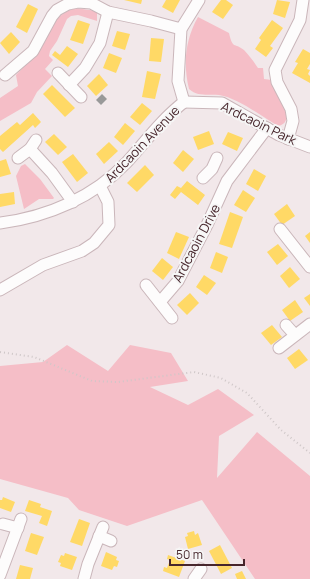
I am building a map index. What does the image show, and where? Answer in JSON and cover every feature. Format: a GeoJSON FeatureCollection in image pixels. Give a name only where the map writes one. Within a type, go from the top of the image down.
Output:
{"type":"FeatureCollection","features":[{"type":"Feature","properties":{"kind":"street","name":"Ardcaoin Avenue"},"geometry":{"type":"LineString","coordinates":[[0,223],[39,215],[73,202],[100,186],[126,163],[167,114],[184,102],[178,81],[181,30],[199,0]]}},
{"type":"Feature","properties":{"kind":"street"},"geometry":{"type":"LineString","coordinates":[[288,139],[293,121],[291,109],[277,82],[275,70],[300,20],[303,0]]}},
{"type":"Feature","properties":{"kind":"street"},"geometry":{"type":"LineString","coordinates":[[5,75],[32,51],[52,16],[57,10],[68,4],[78,2],[91,3],[108,12],[151,21],[181,30]]}},
{"type":"Feature","properties":{"kind":"street"},"geometry":{"type":"LineString","coordinates":[[69,85],[85,68],[100,43],[108,12]]}},
{"type":"Feature","properties":{"kind":"street"},"geometry":{"type":"LineString","coordinates":[[58,73],[81,97]]}},
{"type":"Feature","properties":{"kind":"street","name":"Ardcaoin Park"},"geometry":{"type":"LineString","coordinates":[[184,102],[222,103],[288,139],[310,147]]}},
{"type":"Feature","properties":{"kind":"street","name":"Ardcaoin Drive"},"geometry":{"type":"LineString","coordinates":[[160,302],[178,281],[208,225],[227,181],[266,128]]}},
{"type":"Feature","properties":{"kind":"street"},"geometry":{"type":"LineString","coordinates":[[18,158],[33,144],[73,202]]}},
{"type":"Feature","properties":{"kind":"street"},"geometry":{"type":"LineString","coordinates":[[203,178],[212,169],[217,158]]}},
{"type":"Feature","properties":{"kind":"street"},"geometry":{"type":"LineString","coordinates":[[212,169],[227,181]]}},
{"type":"Feature","properties":{"kind":"street"},"geometry":{"type":"LineString","coordinates":[[0,290],[43,265],[82,251],[94,243],[109,225],[108,202],[100,186]]}},
{"type":"Feature","properties":{"kind":"street"},"geometry":{"type":"LineString","coordinates":[[286,232],[310,267]]}},
{"type":"Feature","properties":{"kind":"street"},"geometry":{"type":"LineString","coordinates":[[146,285],[172,318]]}},
{"type":"Feature","properties":{"kind":"street"},"geometry":{"type":"LineString","coordinates":[[279,348],[310,324]]}},
{"type":"Feature","properties":{"kind":"street"},"geometry":{"type":"LineString","coordinates":[[286,325],[295,335]]}},
{"type":"Feature","properties":{"kind":"street"},"geometry":{"type":"LineString","coordinates":[[0,575],[19,524],[3,524]]}},
{"type":"Feature","properties":{"kind":"street"},"geometry":{"type":"LineString","coordinates":[[84,579],[88,564],[101,531],[111,541]]}},
{"type":"Feature","properties":{"kind":"path"},"geometry":{"type":"LineString","coordinates":[[0,352],[34,357],[92,381],[118,382],[194,372],[221,378],[247,393],[281,430],[310,453]]}},
{"type":"Feature","properties":{"kind":"shaded area"},"geometry":{"type":"Polygon","coordinates":[[[75,8],[97,11],[97,21],[78,15],[71,16],[67,19],[57,41],[50,51],[49,56],[53,60],[45,69],[52,76],[37,92],[31,103],[0,121],[0,98],[18,86],[16,75],[38,52],[47,39],[55,21],[66,12],[75,8]]]}},
{"type":"Feature","properties":{"kind":"shaded area"},"geometry":{"type":"Polygon","coordinates":[[[198,17],[229,33],[233,44],[244,50],[258,68],[263,68],[264,79],[272,80],[280,101],[287,107],[286,119],[284,123],[278,126],[242,103],[226,97],[219,95],[203,95],[192,92],[189,89],[186,70],[186,52],[190,34],[198,17]]]}},
{"type":"Feature","properties":{"kind":"shaded area"},"geometry":{"type":"Polygon","coordinates":[[[25,164],[40,179],[54,198],[39,199],[24,209],[16,176],[21,166],[25,164]]]}},
{"type":"Feature","properties":{"kind":"shaded area"},"geometry":{"type":"Polygon","coordinates":[[[67,345],[108,371],[130,345],[171,353],[188,381],[150,387],[188,405],[218,389],[254,415],[219,436],[217,478],[257,432],[310,476],[310,579],[255,579],[202,500],[127,526],[79,510],[68,498],[0,479],[0,366],[43,362],[67,345]]]}},
{"type":"Feature","properties":{"kind":"building: Homes"},"geometry":{"type":"Polygon","coordinates":[[[124,0],[142,0],[141,4],[124,0]]]}},
{"type":"Feature","properties":{"kind":"building: Homes"},"geometry":{"type":"Polygon","coordinates":[[[166,0],[180,0],[173,13],[162,7],[166,0]]]}},
{"type":"Feature","properties":{"kind":"building: Homes"},"geometry":{"type":"Polygon","coordinates":[[[221,0],[226,0],[233,5],[223,19],[212,12],[221,0]]]}},
{"type":"Feature","properties":{"kind":"building: Homes"},"geometry":{"type":"Polygon","coordinates":[[[277,0],[290,2],[285,18],[273,14],[277,0]]]}},
{"type":"Feature","properties":{"kind":"building: Homes"},"geometry":{"type":"Polygon","coordinates":[[[28,4],[38,9],[27,33],[16,27],[28,4]]]}},
{"type":"Feature","properties":{"kind":"building: Homes"},"geometry":{"type":"Polygon","coordinates":[[[78,20],[90,24],[83,44],[70,40],[78,20]]]}},
{"type":"Feature","properties":{"kind":"building: Homes"},"geometry":{"type":"Polygon","coordinates":[[[272,20],[283,28],[270,46],[273,48],[266,57],[255,49],[261,40],[259,38],[272,20]]]}},
{"type":"Feature","properties":{"kind":"building: Homes"},"geometry":{"type":"Polygon","coordinates":[[[117,31],[130,34],[125,50],[112,46],[117,31]]]}},
{"type":"Feature","properties":{"kind":"building: Homes"},"geometry":{"type":"Polygon","coordinates":[[[11,32],[20,42],[9,54],[0,43],[11,32]]]}},
{"type":"Feature","properties":{"kind":"building: Homes"},"geometry":{"type":"Polygon","coordinates":[[[151,38],[164,39],[161,62],[149,61],[151,38]]]}},
{"type":"Feature","properties":{"kind":"building: Homes"},"geometry":{"type":"Polygon","coordinates":[[[67,46],[78,54],[68,67],[52,55],[55,51],[60,55],[67,46]]]}},
{"type":"Feature","properties":{"kind":"building: Homes"},"geometry":{"type":"Polygon","coordinates":[[[303,49],[310,53],[310,64],[307,69],[310,70],[308,74],[310,76],[310,83],[292,73],[298,63],[295,62],[303,49]]]}},
{"type":"Feature","properties":{"kind":"building: Homes"},"geometry":{"type":"Polygon","coordinates":[[[109,53],[122,58],[116,73],[103,68],[109,53]]]}},
{"type":"Feature","properties":{"kind":"building: Homes"},"geometry":{"type":"Polygon","coordinates":[[[147,71],[161,74],[155,99],[142,97],[147,71]]]}},
{"type":"Feature","properties":{"kind":"building: Homes"},"geometry":{"type":"Polygon","coordinates":[[[99,74],[108,85],[96,96],[87,86],[99,74]]]}},
{"type":"Feature","properties":{"kind":"building: Homes"},"geometry":{"type":"Polygon","coordinates":[[[52,85],[75,108],[65,117],[43,94],[52,85]]]}},
{"type":"Feature","properties":{"kind":"building: Homes"},"geometry":{"type":"Polygon","coordinates":[[[142,103],[152,111],[140,125],[130,117],[142,103]]]}},
{"type":"Feature","properties":{"kind":"building: Homes"},"geometry":{"type":"Polygon","coordinates":[[[33,113],[41,122],[35,128],[33,125],[3,152],[0,149],[0,136],[17,122],[20,125],[33,113]]]}},
{"type":"Feature","properties":{"kind":"building: Homes"},"geometry":{"type":"Polygon","coordinates":[[[125,123],[135,131],[123,145],[114,137],[125,123]]]}},
{"type":"Feature","properties":{"kind":"building: Homes"},"geometry":{"type":"Polygon","coordinates":[[[209,131],[214,144],[198,150],[193,137],[209,131]]]}},
{"type":"Feature","properties":{"kind":"building: Homes"},"geometry":{"type":"Polygon","coordinates":[[[228,132],[243,138],[237,151],[222,144],[228,132]]]}},
{"type":"Feature","properties":{"kind":"building: Homes"},"geometry":{"type":"Polygon","coordinates":[[[54,134],[67,147],[58,155],[45,142],[54,134]]]}},
{"type":"Feature","properties":{"kind":"building: Homes"},"geometry":{"type":"Polygon","coordinates":[[[109,142],[118,151],[104,164],[96,154],[109,142]]]}},
{"type":"Feature","properties":{"kind":"building: Homes"},"geometry":{"type":"Polygon","coordinates":[[[183,150],[194,159],[183,172],[173,163],[183,150]]]}},
{"type":"Feature","properties":{"kind":"building: Homes"},"geometry":{"type":"Polygon","coordinates":[[[73,154],[88,173],[77,182],[62,162],[73,154]]]}},
{"type":"Feature","properties":{"kind":"building: Homes"},"geometry":{"type":"Polygon","coordinates":[[[6,159],[11,174],[0,177],[0,161],[6,159]]]}},
{"type":"Feature","properties":{"kind":"building: Homes"},"geometry":{"type":"Polygon","coordinates":[[[145,165],[154,175],[137,192],[127,183],[145,165]]]}},
{"type":"Feature","properties":{"kind":"building: Homes"},"geometry":{"type":"Polygon","coordinates":[[[254,169],[266,176],[258,191],[246,184],[254,169]]]}},
{"type":"Feature","properties":{"kind":"building: Homes"},"geometry":{"type":"Polygon","coordinates":[[[187,181],[205,195],[198,205],[181,192],[175,199],[170,195],[177,186],[181,188],[187,181]]]}},
{"type":"Feature","properties":{"kind":"building: Homes"},"geometry":{"type":"Polygon","coordinates":[[[243,190],[255,198],[246,212],[234,205],[243,190]]]}},
{"type":"Feature","properties":{"kind":"building: Homes"},"geometry":{"type":"Polygon","coordinates":[[[14,192],[15,204],[0,207],[0,194],[14,192]]]}},
{"type":"Feature","properties":{"kind":"building: Homes"},"geometry":{"type":"Polygon","coordinates":[[[287,204],[295,216],[282,225],[274,214],[287,204]]]}},
{"type":"Feature","properties":{"kind":"building: Homes"},"geometry":{"type":"Polygon","coordinates":[[[230,212],[243,217],[232,248],[219,244],[230,212]]]}},
{"type":"Feature","properties":{"kind":"building: Homes"},"geometry":{"type":"Polygon","coordinates":[[[176,232],[189,237],[179,259],[167,253],[176,232]]]}},
{"type":"Feature","properties":{"kind":"building: Homes"},"geometry":{"type":"Polygon","coordinates":[[[310,232],[310,243],[305,236],[310,232]]]}},
{"type":"Feature","properties":{"kind":"building: Homes"},"geometry":{"type":"Polygon","coordinates":[[[278,244],[288,256],[277,265],[267,252],[278,244]]]}},
{"type":"Feature","properties":{"kind":"building: Homes"},"geometry":{"type":"Polygon","coordinates":[[[216,252],[228,257],[222,273],[210,268],[216,252]]]}},
{"type":"Feature","properties":{"kind":"building: Homes"},"geometry":{"type":"Polygon","coordinates":[[[162,258],[173,267],[163,280],[152,271],[162,258]]]}},
{"type":"Feature","properties":{"kind":"building: Homes"},"geometry":{"type":"Polygon","coordinates":[[[290,267],[300,279],[289,288],[280,276],[290,267]]]}},
{"type":"Feature","properties":{"kind":"building: Homes"},"geometry":{"type":"Polygon","coordinates":[[[204,275],[216,283],[207,295],[196,287],[204,275]]]}},
{"type":"Feature","properties":{"kind":"building: Homes"},"geometry":{"type":"Polygon","coordinates":[[[190,293],[199,303],[187,315],[177,305],[190,293]]]}},
{"type":"Feature","properties":{"kind":"building: Homes"},"geometry":{"type":"Polygon","coordinates":[[[310,294],[310,306],[304,298],[310,294]]]}},
{"type":"Feature","properties":{"kind":"building: Homes"},"geometry":{"type":"Polygon","coordinates":[[[295,300],[303,312],[290,321],[282,310],[295,300]]]}},
{"type":"Feature","properties":{"kind":"building: Homes"},"geometry":{"type":"Polygon","coordinates":[[[272,325],[282,337],[271,345],[261,333],[272,325]]]}},
{"type":"Feature","properties":{"kind":"building: Homes"},"geometry":{"type":"Polygon","coordinates":[[[299,349],[308,360],[295,369],[287,358],[299,349]]]}},
{"type":"Feature","properties":{"kind":"building: Homes"},"geometry":{"type":"Polygon","coordinates":[[[3,497],[15,502],[11,512],[0,508],[0,500],[2,500],[3,497]]]}},
{"type":"Feature","properties":{"kind":"building: Homes"},"geometry":{"type":"Polygon","coordinates":[[[29,500],[41,504],[40,507],[52,511],[47,526],[39,523],[42,516],[25,511],[29,500]]]}},
{"type":"Feature","properties":{"kind":"building: Homes"},"geometry":{"type":"Polygon","coordinates":[[[79,519],[90,523],[82,546],[70,542],[79,519]]]}},
{"type":"Feature","properties":{"kind":"building: Homes"},"geometry":{"type":"Polygon","coordinates":[[[194,531],[195,535],[198,533],[202,545],[188,549],[185,537],[188,536],[187,533],[194,531]]]}},
{"type":"Feature","properties":{"kind":"building: Homes"},"geometry":{"type":"Polygon","coordinates":[[[31,533],[44,537],[37,555],[25,551],[31,533]]]}},
{"type":"Feature","properties":{"kind":"building: Homes"},"geometry":{"type":"Polygon","coordinates":[[[220,545],[232,568],[221,574],[209,551],[220,545]]]}},
{"type":"Feature","properties":{"kind":"building: Homes"},"geometry":{"type":"Polygon","coordinates":[[[106,552],[117,557],[116,560],[119,561],[117,567],[114,566],[112,570],[101,566],[106,552]]]}},
{"type":"Feature","properties":{"kind":"building: Homes"},"geometry":{"type":"Polygon","coordinates":[[[65,553],[77,557],[72,570],[60,566],[61,563],[58,562],[61,555],[64,556],[65,553]]]}},
{"type":"Feature","properties":{"kind":"building: Homes"},"geometry":{"type":"Polygon","coordinates":[[[168,555],[185,561],[179,577],[163,571],[164,567],[167,568],[170,560],[167,559],[168,555]]]}},
{"type":"Feature","properties":{"kind":"building: Homes"},"geometry":{"type":"Polygon","coordinates":[[[20,565],[33,568],[30,579],[16,579],[20,565]]]}},
{"type":"Feature","properties":{"kind":"building: Homes"},"geometry":{"type":"Polygon","coordinates":[[[242,571],[246,579],[237,579],[235,574],[242,571]]]}},
{"type":"Feature","properties":{"kind":"building: Industry"},"geometry":{"type":"Polygon","coordinates":[[[102,94],[107,99],[101,105],[96,100],[102,94]]]}}]}
